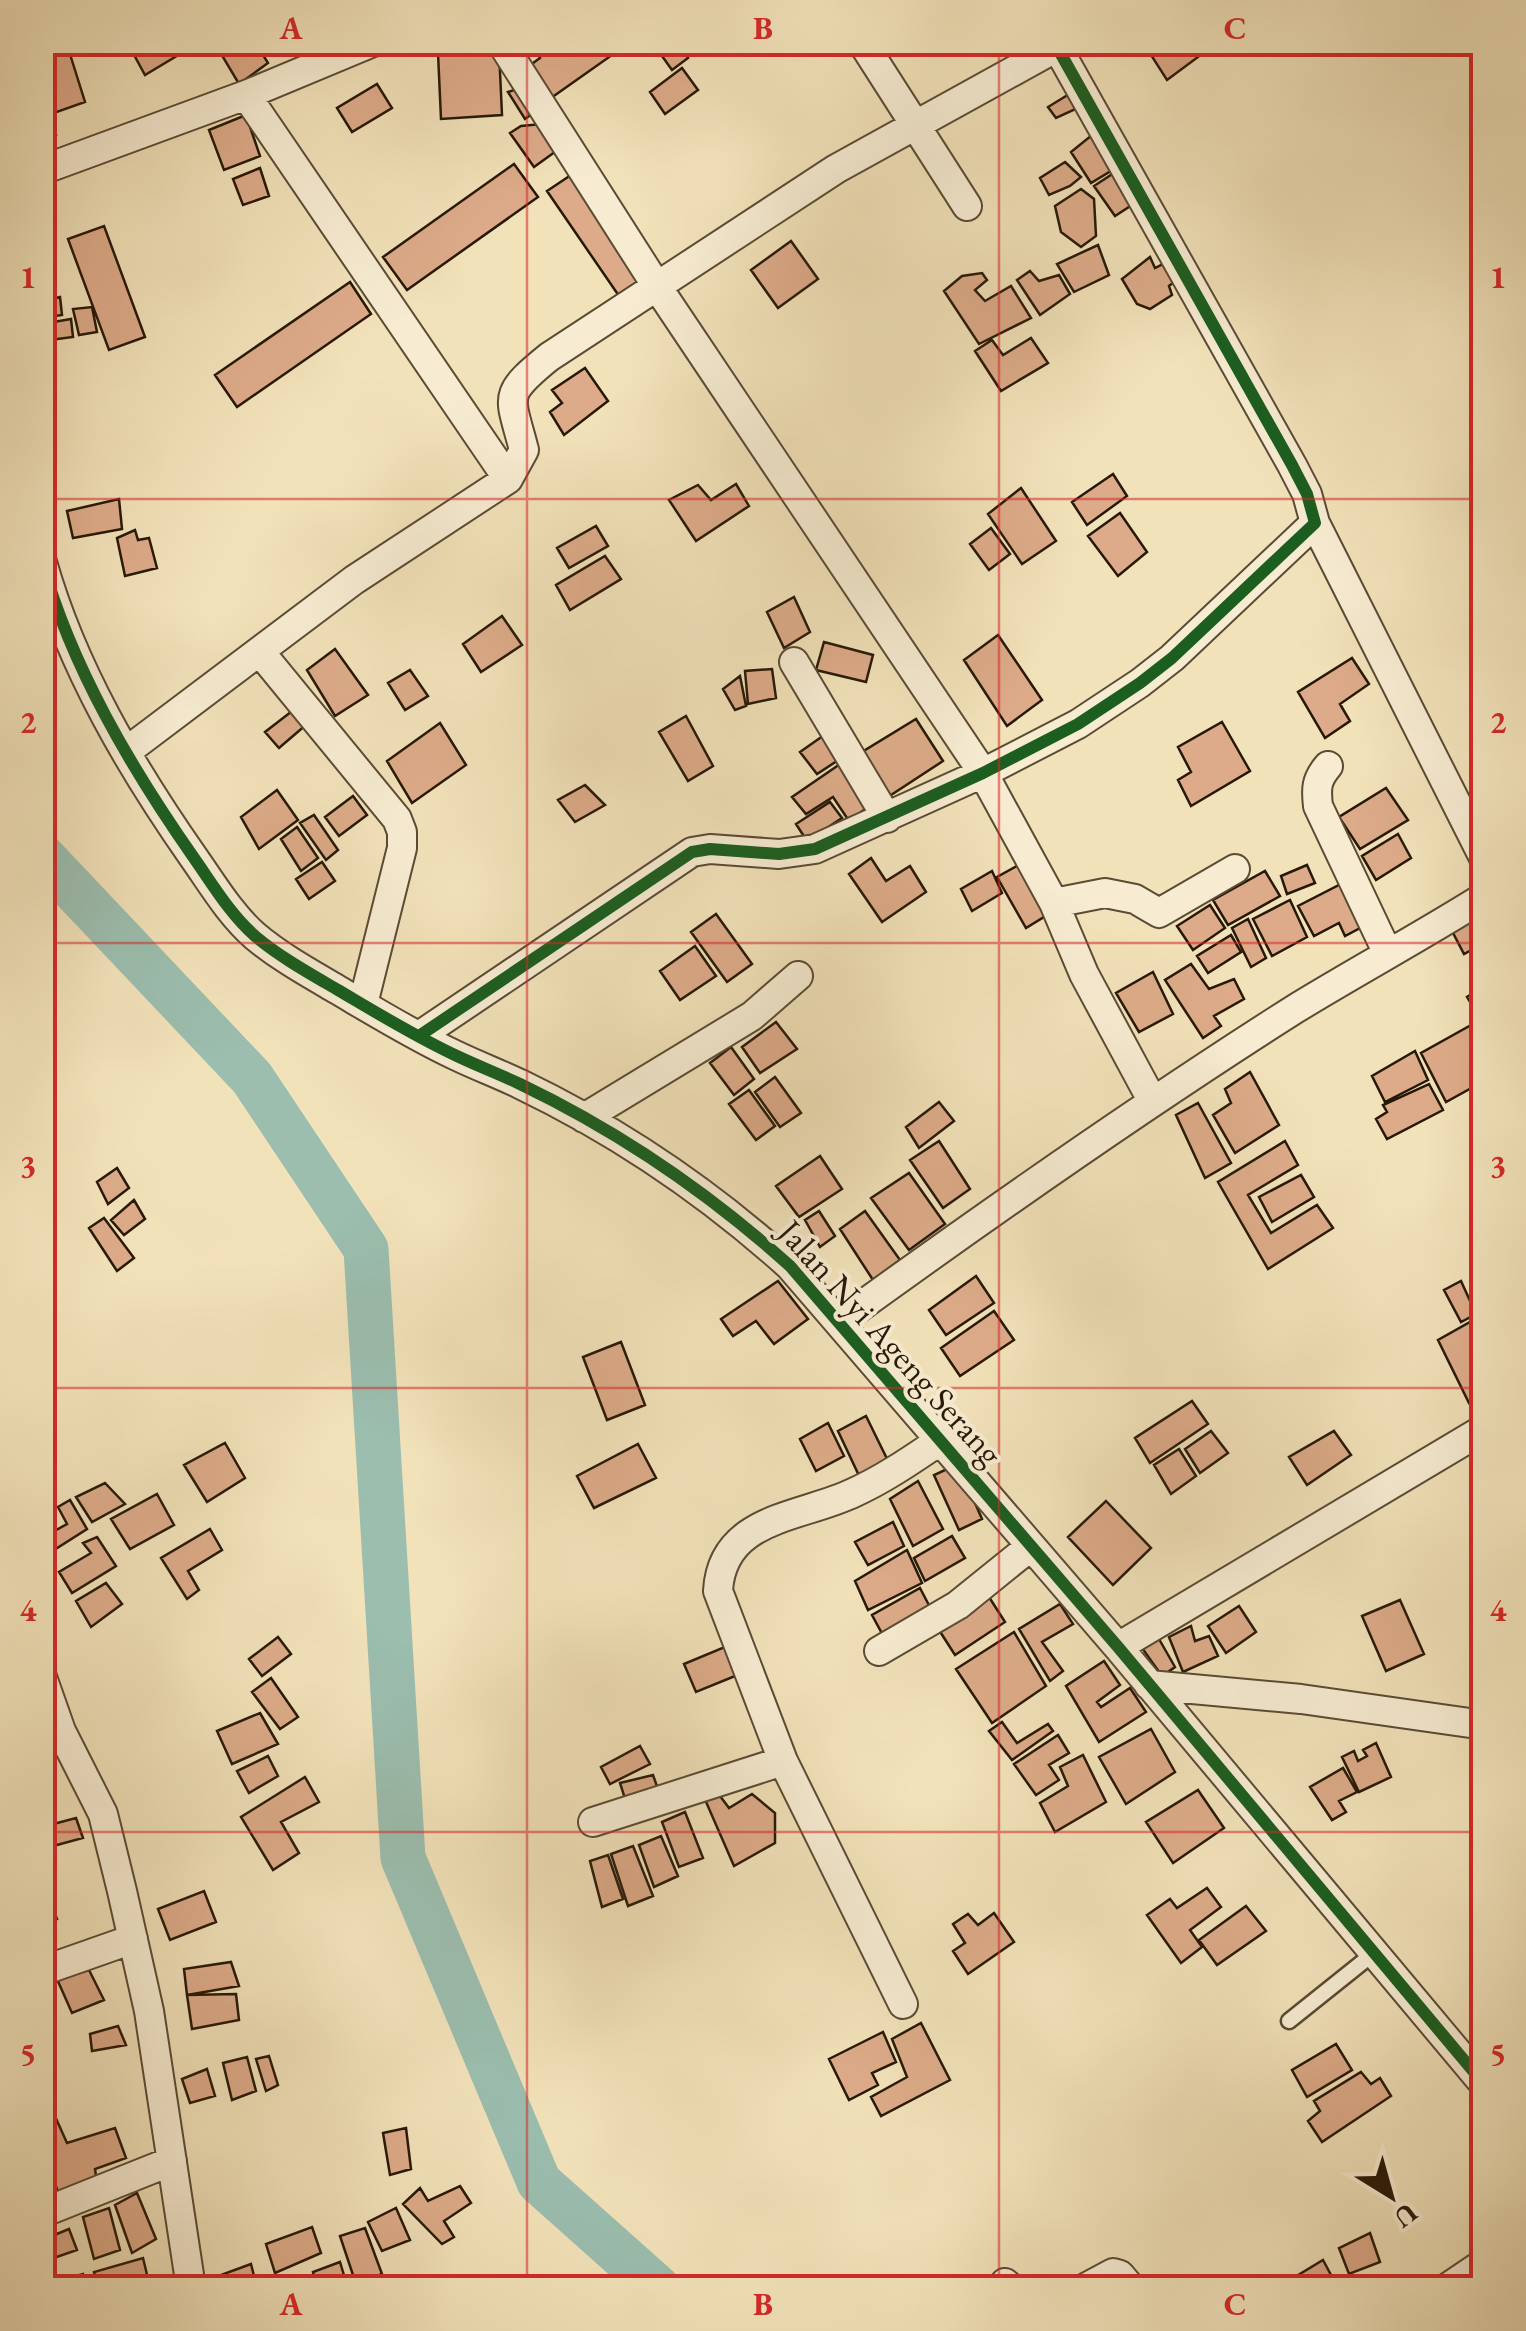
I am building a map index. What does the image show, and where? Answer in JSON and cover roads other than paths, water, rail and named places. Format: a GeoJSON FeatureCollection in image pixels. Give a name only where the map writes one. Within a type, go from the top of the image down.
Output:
{"type":"FeatureCollection","features":[{"type":"Feature","properties":{"kind":"street"},"geometry":{"type":"LineString","coordinates":[[42,170],[246,96],[373,42]]}},
{"type":"Feature","properties":{"kind":"street"},"geometry":{"type":"LineString","coordinates":[[502,42],[656,285],[983,774],[1054,903],[1084,974],[1153,1102]]}},
{"type":"Feature","properties":{"kind":"street"},"geometry":{"type":"LineString","coordinates":[[862,42],[967,206]]}},
{"type":"Feature","properties":{"kind":"street"},"geometry":{"type":"LineString","coordinates":[[128,751],[354,580],[508,478],[524,450],[511,404],[514,390],[549,357],[836,168],[1058,45],[1292,465],[1316,523],[1484,858]]}},
{"type":"Feature","properties":{"kind":"street"},"geometry":{"type":"LineString","coordinates":[[246,96],[508,478]]}},
{"type":"Feature","properties":{"kind":"street"},"geometry":{"type":"LineString","coordinates":[[419,1036],[692,852],[710,849],[796,854],[815,849],[983,774],[1078,724],[1140,683],[1316,523]]}},
{"type":"Feature","properties":{"kind":"street","name":"Jalan Nyi Ageng Serang"},"geometry":{"type":"LineString","coordinates":[[42,562],[56,609],[90,685],[172,827],[225,903],[253,934],[282,957],[419,1036],[584,1118],[678,1174],[790,1266],[1150,1685],[1484,2084]]}},
{"type":"Feature","properties":{"kind":"street"},"geometry":{"type":"LineString","coordinates":[[260,652],[397,819],[402,832],[402,848],[363,1004]]}},
{"type":"Feature","properties":{"kind":"street"},"geometry":{"type":"LineString","coordinates":[[794,662],[887,818]]}},
{"type":"Feature","properties":{"kind":"street"},"geometry":{"type":"LineString","coordinates":[[1328,766],[1319,777],[1318,806],[1388,954]]}},
{"type":"Feature","properties":{"kind":"street"},"geometry":{"type":"LineString","coordinates":[[1054,903],[1105,892],[1160,913],[1235,869]]}},
{"type":"Feature","properties":{"kind":"street"},"geometry":{"type":"LineString","coordinates":[[839,1322],[1012,1196],[1153,1102],[1296,1008],[1484,897]]}},
{"type":"Feature","properties":{"kind":"street"},"geometry":{"type":"LineString","coordinates":[[584,1118],[752,1016],[798,976]]}},
{"type":"Feature","properties":{"kind":"street"},"geometry":{"type":"LineString","coordinates":[[1118,1648],[1484,1429]]}},
{"type":"Feature","properties":{"kind":"street"},"geometry":{"type":"LineString","coordinates":[[903,2004],[783,1761],[718,1591],[719,1569],[731,1548],[752,1531],[851,1494],[941,1440]]}},
{"type":"Feature","properties":{"kind":"street"},"geometry":{"type":"LineString","coordinates":[[879,1651],[958,1605],[1031,1546]]}},
{"type":"Feature","properties":{"kind":"street"},"geometry":{"type":"LineString","coordinates":[[42,1677],[52,1736],[103,1814],[148,2011],[191,2288]]}},
{"type":"Feature","properties":{"kind":"street"},"geometry":{"type":"LineString","coordinates":[[1150,1685],[1301,1699],[1484,1725]]}},
{"type":"Feature","properties":{"kind":"street"},"geometry":{"type":"LineString","coordinates":[[593,1822],[783,1761]]}},
{"type":"Feature","properties":{"kind":"street"},"geometry":{"type":"LineString","coordinates":[[42,1972],[133,1939]]}},
{"type":"Feature","properties":{"kind":"street"},"geometry":{"type":"LineString","coordinates":[[42,2213],[172,2160]]}},
{"type":"Feature","properties":{"kind":"street"},"geometry":{"type":"LineString","coordinates":[[1447,2288],[1484,2263]]}},
{"type":"Feature","properties":{"kind":"street"},"geometry":{"type":"LineString","coordinates":[[1084,2288],[1113,2272],[1131,2288]]}},
{"type":"Feature","properties":{"kind":"lane"},"geometry":{"type":"LineString","coordinates":[[1290,2021],[1374,1953]]}},
{"type":"Feature","properties":{"kind":"waterway"},"geometry":{"type":"LineString","coordinates":[[42,856],[252,1078],[366,1249],[403,1858],[539,2182],[658,2288]]}}]}
